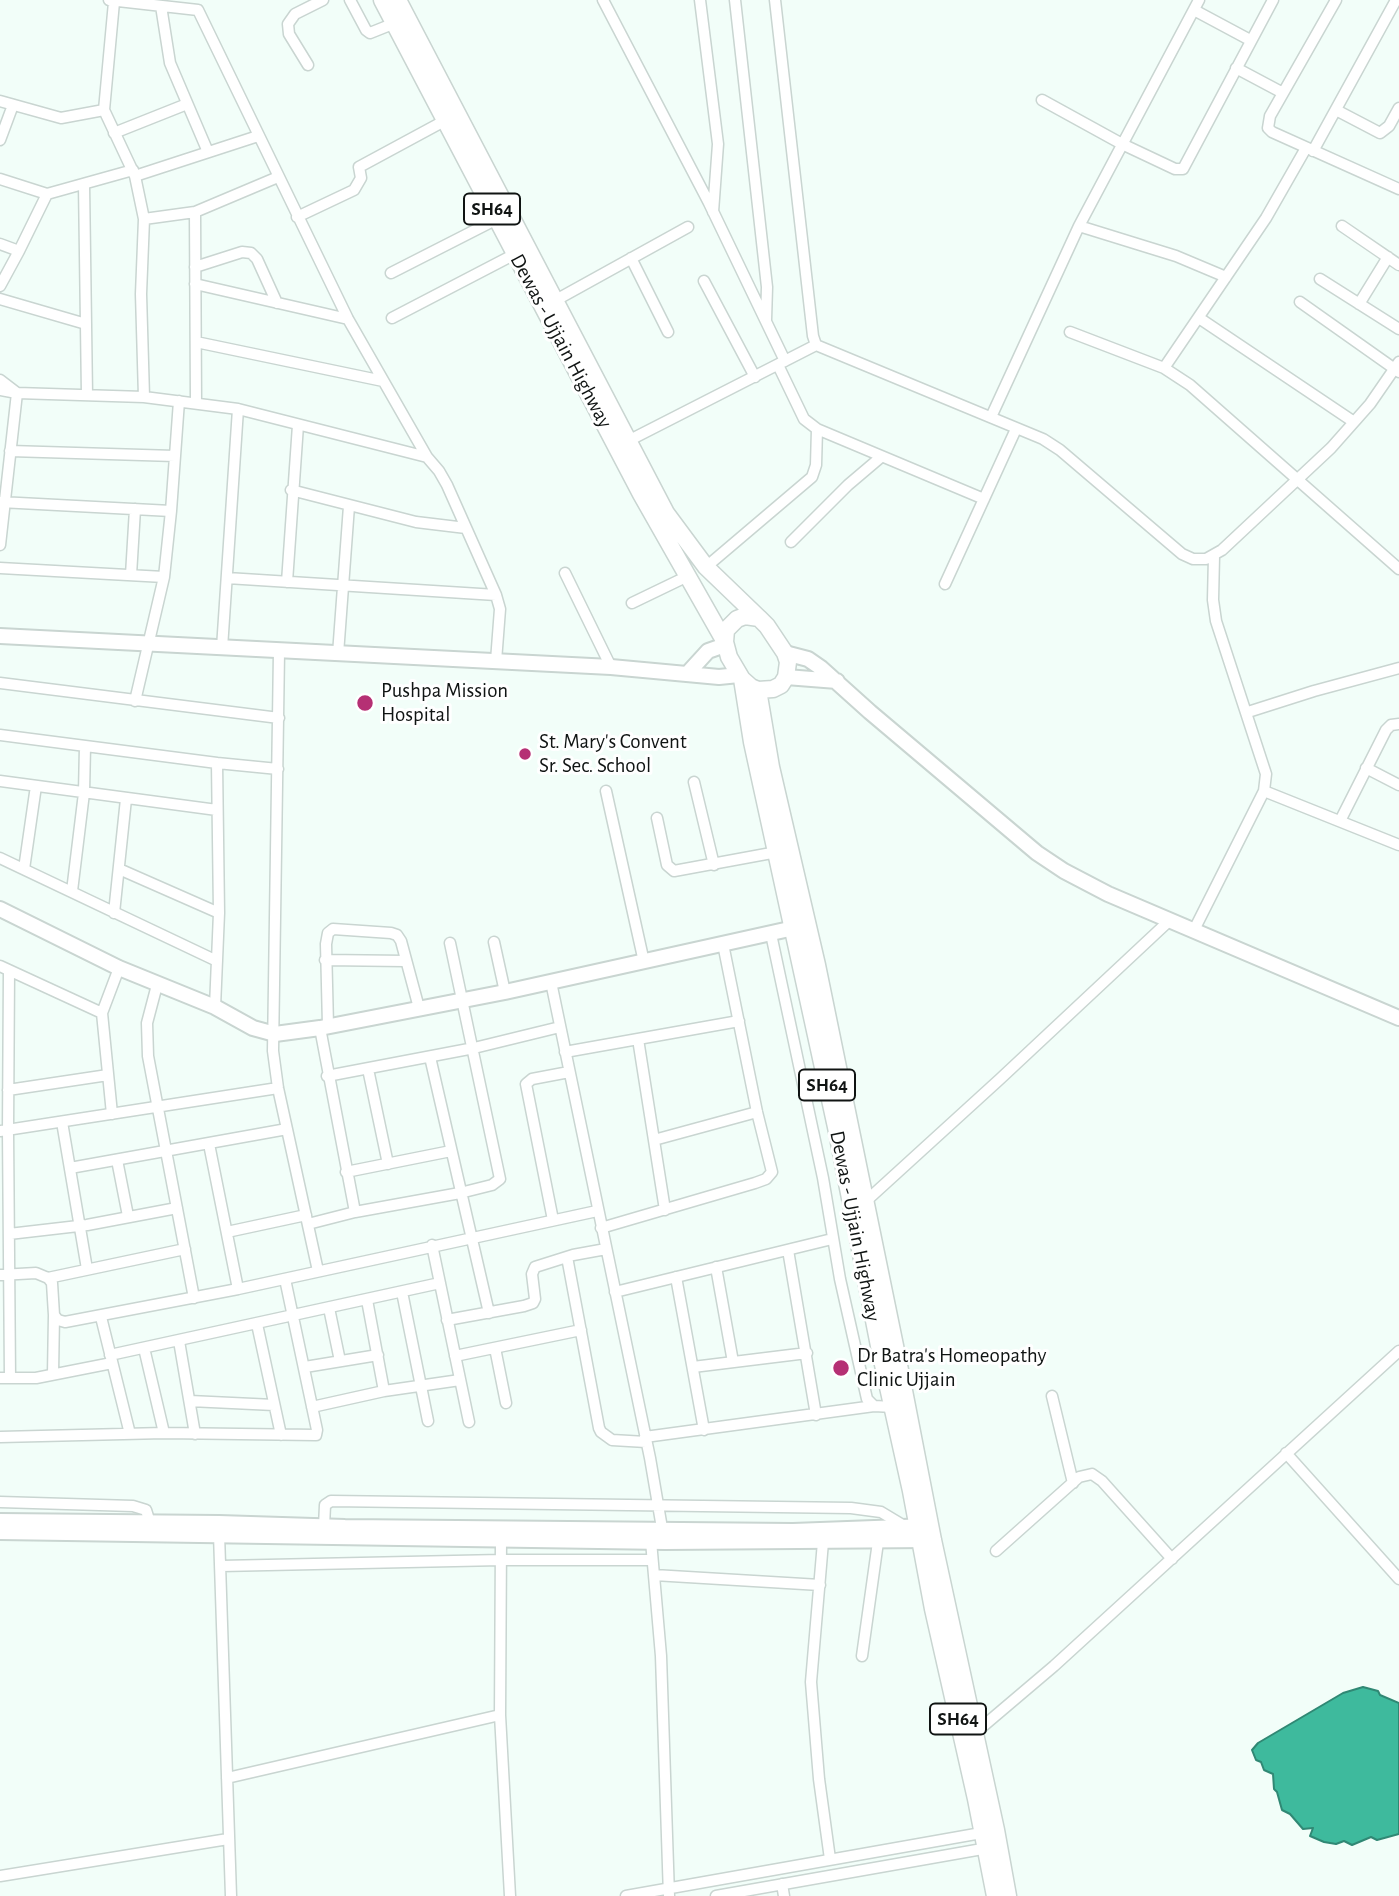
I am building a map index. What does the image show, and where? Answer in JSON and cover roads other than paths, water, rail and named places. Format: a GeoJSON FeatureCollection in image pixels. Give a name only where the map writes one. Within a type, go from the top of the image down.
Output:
{"type":"FeatureCollection","features":[{"type":"Feature","properties":{"kind":"main road","name":"Dewas - Ujjain Highway"},"geometry":{"type":"LineString","coordinates":[[382,0],[515,254],[666,513],[706,567],[768,626],[785,653]]}},
{"type":"Feature","properties":{"kind":"main road","name":"Dewas - Ujjain Highway"},"geometry":{"type":"LineString","coordinates":[[398,0],[556,300],[664,537],[725,643],[741,677],[752,742],[777,852],[801,927]]}},
{"type":"Feature","properties":{"kind":"main road"},"geometry":{"type":"LineString","coordinates":[[725,643],[726,630],[737,618],[759,618]]}},
{"type":"Feature","properties":{"kind":"main road"},"geometry":{"type":"LineString","coordinates":[[741,677],[758,690],[773,689],[781,685],[786,677],[788,662],[785,653]]}},
{"type":"Feature","properties":{"kind":"main road","name":"Dewas - Ujjain Highway"},"geometry":{"type":"LineString","coordinates":[[758,690],[801,927],[859,1208],[893,1407],[990,1840],[1008,1896]]}},
{"type":"Feature","properties":{"kind":"main road","name":"Dewas - Ujjain Highway"},"geometry":{"type":"LineString","coordinates":[[859,1208],[900,1370],[922,1532]]}},
{"type":"Feature","properties":{"kind":"main road","name":"Dewas - Ujjain Highway"},"geometry":{"type":"LineString","coordinates":[[938,1601],[975,1733],[995,1896]]}},
{"type":"Feature","properties":{"kind":"street"},"geometry":{"type":"LineString","coordinates":[[308,65],[289,34],[288,24],[295,14],[323,0]]}},
{"type":"Feature","properties":{"kind":"street"},"geometry":{"type":"LineString","coordinates":[[350,0],[370,33],[395,23]]}},
{"type":"Feature","properties":{"kind":"street"},"geometry":{"type":"LineString","coordinates":[[603,0],[766,321],[804,419],[817,429],[984,499]]}},
{"type":"Feature","properties":{"kind":"street"},"geometry":{"type":"LineString","coordinates":[[700,0],[718,144],[713,212]]}},
{"type":"Feature","properties":{"kind":"street"},"geometry":{"type":"LineString","coordinates":[[735,0],[768,302],[766,321]]}},
{"type":"Feature","properties":{"kind":"street"},"geometry":{"type":"LineString","coordinates":[[775,0],[816,345],[1043,439],[1060,450],[1182,554],[1193,559],[1206,559],[1214,556],[1297,480],[1354,422],[1397,368],[1300,302]]}},
{"type":"Feature","properties":{"kind":"street"},"geometry":{"type":"LineString","coordinates":[[991,417],[1079,226],[1199,0]]}},
{"type":"Feature","properties":{"kind":"street"},"geometry":{"type":"LineString","coordinates":[[1042,100],[1122,144],[1175,169],[1183,169],[1273,0]]}},
{"type":"Feature","properties":{"kind":"street"},"geometry":{"type":"LineString","coordinates":[[1336,0],[1270,116],[1268,128],[1399,189]]}},
{"type":"Feature","properties":{"kind":"street"},"geometry":{"type":"LineString","coordinates":[[1164,368],[1336,110],[1396,0]]}},
{"type":"Feature","properties":{"kind":"street"},"geometry":{"type":"LineString","coordinates":[[144,397],[141,294],[144,219],[134,173],[104,110],[111,1],[161,6],[196,5],[348,319],[427,457],[447,485],[500,609],[496,662]]}},
{"type":"Feature","properties":{"kind":"street"},"geometry":{"type":"LineString","coordinates":[[161,6],[170,64],[208,152]]}},
{"type":"Feature","properties":{"kind":"street"},"geometry":{"type":"LineString","coordinates":[[1194,10],[1250,40]]}},
{"type":"Feature","properties":{"kind":"street"},"geometry":{"type":"LineString","coordinates":[[1236,68],[1283,93]]}},
{"type":"Feature","properties":{"kind":"street"},"geometry":{"type":"LineString","coordinates":[[0,101],[61,118],[104,110]]}},
{"type":"Feature","properties":{"kind":"street"},"geometry":{"type":"LineString","coordinates":[[114,133],[187,104]]}},
{"type":"Feature","properties":{"kind":"street"},"geometry":{"type":"LineString","coordinates":[[0,140],[13,105]]}},
{"type":"Feature","properties":{"kind":"street"},"geometry":{"type":"LineString","coordinates":[[1336,110],[1380,133],[1396,121],[1399,108]]}},
{"type":"Feature","properties":{"kind":"street"},"geometry":{"type":"LineString","coordinates":[[297,217],[354,190],[361,178],[359,167],[446,120]]}},
{"type":"Feature","properties":{"kind":"street"},"geometry":{"type":"LineString","coordinates":[[0,179],[47,194],[134,173],[258,136]]}},
{"type":"Feature","properties":{"kind":"street"},"geometry":{"type":"LineString","coordinates":[[144,219],[195,212],[278,177]]}},
{"type":"Feature","properties":{"kind":"street"},"geometry":{"type":"LineString","coordinates":[[84,184],[87,395]]}},
{"type":"Feature","properties":{"kind":"street"},"geometry":{"type":"LineString","coordinates":[[0,286],[47,194]]}},
{"type":"Feature","properties":{"kind":"street"},"geometry":{"type":"LineString","coordinates":[[195,212],[196,403]]}},
{"type":"Feature","properties":{"kind":"street"},"geometry":{"type":"LineString","coordinates":[[391,273],[497,219]]}},
{"type":"Feature","properties":{"kind":"street"},"geometry":{"type":"LineString","coordinates":[[1079,226],[1176,256],[1226,277]]}},
{"type":"Feature","properties":{"kind":"street"},"geometry":{"type":"LineString","coordinates":[[1342,226],[1399,265]]}},
{"type":"Feature","properties":{"kind":"street"},"geometry":{"type":"LineString","coordinates":[[556,300],[688,228]]}},
{"type":"Feature","properties":{"kind":"street"},"geometry":{"type":"LineString","coordinates":[[0,244],[19,251]]}},
{"type":"Feature","properties":{"kind":"street"},"geometry":{"type":"LineString","coordinates":[[195,267],[242,252],[251,253],[257,259],[278,303]]}},
{"type":"Feature","properties":{"kind":"street"},"geometry":{"type":"LineString","coordinates":[[392,318],[515,254]]}},
{"type":"Feature","properties":{"kind":"street"},"geometry":{"type":"LineString","coordinates":[[1359,303],[1388,257]]}},
{"type":"Feature","properties":{"kind":"street"},"geometry":{"type":"LineString","coordinates":[[631,258],[668,332]]}},
{"type":"Feature","properties":{"kind":"street"},"geometry":{"type":"LineString","coordinates":[[1320,279],[1399,329]]}},
{"type":"Feature","properties":{"kind":"street"},"geometry":{"type":"LineString","coordinates":[[704,281],[755,377]]}},
{"type":"Feature","properties":{"kind":"street"},"geometry":{"type":"LineString","coordinates":[[195,284],[348,319]]}},
{"type":"Feature","properties":{"kind":"street"},"geometry":{"type":"LineString","coordinates":[[0,299],[86,324]]}},
{"type":"Feature","properties":{"kind":"street"},"geometry":{"type":"LineString","coordinates":[[1199,318],[1354,422]]}},
{"type":"Feature","properties":{"kind":"street"},"geometry":{"type":"LineString","coordinates":[[1070,332],[1164,368],[1190,385],[1399,569]]}},
{"type":"Feature","properties":{"kind":"street"},"geometry":{"type":"LineString","coordinates":[[196,342],[383,382]]}},
{"type":"Feature","properties":{"kind":"street"},"geometry":{"type":"LineString","coordinates":[[623,443],[816,345]]}},
{"type":"Feature","properties":{"kind":"street"},"geometry":{"type":"LineString","coordinates":[[0,380],[17,393]]}},
{"type":"Feature","properties":{"kind":"street"},"geometry":{"type":"LineString","coordinates":[[0,390],[17,393],[144,397],[238,409],[427,457]]}},
{"type":"Feature","properties":{"kind":"street"},"geometry":{"type":"LineString","coordinates":[[0,545],[2,502],[17,393]]}},
{"type":"Feature","properties":{"kind":"street"},"geometry":{"type":"LineString","coordinates":[[135,701],[164,577],[179,401]]}},
{"type":"Feature","properties":{"kind":"street"},"geometry":{"type":"LineString","coordinates":[[222,648],[238,409]]}},
{"type":"Feature","properties":{"kind":"street"},"geometry":{"type":"LineString","coordinates":[[287,582],[298,425]]}},
{"type":"Feature","properties":{"kind":"street"},"geometry":{"type":"LineString","coordinates":[[706,567],[812,477],[816,465],[817,429]]}},
{"type":"Feature","properties":{"kind":"street"},"geometry":{"type":"LineString","coordinates":[[945,584],[1016,429]]}},
{"type":"Feature","properties":{"kind":"street"},"geometry":{"type":"LineString","coordinates":[[10,451],[175,456]]}},
{"type":"Feature","properties":{"kind":"street"},"geometry":{"type":"LineString","coordinates":[[791,542],[848,485],[881,457]]}},
{"type":"Feature","properties":{"kind":"street"},"geometry":{"type":"LineString","coordinates":[[292,490],[416,522],[466,528]]}},
{"type":"Feature","properties":{"kind":"street"},"geometry":{"type":"LineString","coordinates":[[2,502],[171,511]]}},
{"type":"Feature","properties":{"kind":"street"},"geometry":{"type":"LineString","coordinates":[[338,654],[349,506]]}},
{"type":"Feature","properties":{"kind":"street"},"geometry":{"type":"LineString","coordinates":[[131,575],[135,509]]}},
{"type":"Feature","properties":{"kind":"street"},"geometry":{"type":"LineString","coordinates":[[1194,930],[1264,791],[1266,774],[1248,712],[1216,621],[1213,600],[1214,556]]}},
{"type":"Feature","properties":{"kind":"street"},"geometry":{"type":"LineString","coordinates":[[0,568],[164,577]]}},
{"type":"Feature","properties":{"kind":"street"},"geometry":{"type":"LineString","coordinates":[[565,573],[611,667]]}},
{"type":"Feature","properties":{"kind":"street"},"geometry":{"type":"LineString","coordinates":[[632,603],[688,576]]}},
{"type":"Feature","properties":{"kind":"street"},"geometry":{"type":"LineString","coordinates":[[227,578],[496,595]]}},
{"type":"Feature","properties":{"kind":"street"},"geometry":{"type":"LineString","coordinates":[[0,636],[611,667],[741,677]]}},
{"type":"Feature","properties":{"kind":"street"},"geometry":{"type":"LineString","coordinates":[[687,674],[708,651],[725,643]]}},
{"type":"Feature","properties":{"kind":"street"},"geometry":{"type":"LineString","coordinates":[[279,652],[274,1051],[286,1129],[318,1270]]}},
{"type":"Feature","properties":{"kind":"street"},"geometry":{"type":"LineString","coordinates":[[785,653],[808,659],[837,681],[1037,853],[1086,883],[1399,1018]]}},
{"type":"Feature","properties":{"kind":"street"},"geometry":{"type":"LineString","coordinates":[[1248,712],[1399,668]]}},
{"type":"Feature","properties":{"kind":"street"},"geometry":{"type":"LineString","coordinates":[[786,677],[837,681]]}},
{"type":"Feature","properties":{"kind":"street"},"geometry":{"type":"LineString","coordinates":[[0,683],[279,718]]}},
{"type":"Feature","properties":{"kind":"street"},"geometry":{"type":"LineString","coordinates":[[1340,821],[1386,730],[1391,724],[1399,724]]}},
{"type":"Feature","properties":{"kind":"street"},"geometry":{"type":"LineString","coordinates":[[0,735],[278,769]]}},
{"type":"Feature","properties":{"kind":"street"},"geometry":{"type":"LineString","coordinates":[[72,891],[84,793],[85,746]]}},
{"type":"Feature","properties":{"kind":"street"},"geometry":{"type":"LineString","coordinates":[[215,1007],[219,913],[217,763]]}},
{"type":"Feature","properties":{"kind":"street"},"geometry":{"type":"LineString","coordinates":[[1366,768],[1399,785]]}},
{"type":"Feature","properties":{"kind":"street"},"geometry":{"type":"LineString","coordinates":[[0,781],[217,810]]}},
{"type":"Feature","properties":{"kind":"street"},"geometry":{"type":"LineString","coordinates":[[694,782],[713,865]]}},
{"type":"Feature","properties":{"kind":"street"},"geometry":{"type":"LineString","coordinates":[[24,869],[36,786]]}},
{"type":"Feature","properties":{"kind":"street"},"geometry":{"type":"LineString","coordinates":[[606,790],[644,962]]}},
{"type":"Feature","properties":{"kind":"street"},"geometry":{"type":"LineString","coordinates":[[1264,791],[1399,845]]}},
{"type":"Feature","properties":{"kind":"street"},"geometry":{"type":"LineString","coordinates":[[114,913],[126,799]]}},
{"type":"Feature","properties":{"kind":"street"},"geometry":{"type":"LineString","coordinates":[[657,818],[669,869],[679,872],[777,852]]}},
{"type":"Feature","properties":{"kind":"street"},"geometry":{"type":"LineString","coordinates":[[0,858],[217,961]]}},
{"type":"Feature","properties":{"kind":"street"},"geometry":{"type":"LineString","coordinates":[[119,869],[219,913]]}},
{"type":"Feature","properties":{"kind":"street"},"geometry":{"type":"LineString","coordinates":[[0,909],[119,968],[215,1007],[253,1028],[275,1034],[505,992],[801,927]]}},
{"type":"Feature","properties":{"kind":"street"},"geometry":{"type":"LineString","coordinates":[[859,1208],[1171,920]]}},
{"type":"Feature","properties":{"kind":"street"},"geometry":{"type":"LineString","coordinates":[[355,1212],[327,1076],[324,1027],[326,937],[333,929],[338,928],[397,935],[419,1008]]}},
{"type":"Feature","properties":{"kind":"street"},"geometry":{"type":"LineString","coordinates":[[771,934],[822,1178],[832,1239],[867,1399],[874,1406]]}},
{"type":"Feature","properties":{"kind":"street"},"geometry":{"type":"LineString","coordinates":[[494,942],[505,992]]}},
{"type":"Feature","properties":{"kind":"street"},"geometry":{"type":"LineString","coordinates":[[227,1232],[460,1193],[492,1185],[500,1179],[450,943]]}},
{"type":"Feature","properties":{"kind":"street"},"geometry":{"type":"LineString","coordinates":[[601,1228],[755,1183],[770,1175],[772,1167],[757,1112],[723,944]]}},
{"type":"Feature","properties":{"kind":"street"},"geometry":{"type":"LineString","coordinates":[[326,960],[405,961]]}},
{"type":"Feature","properties":{"kind":"street"},"geometry":{"type":"LineString","coordinates":[[103,1013],[5,968],[8,1090],[4,1131],[9,1234],[4,1275],[5,1378],[36,1378],[179,1340],[440,1283]]}},
{"type":"Feature","properties":{"kind":"street"},"geometry":{"type":"LineString","coordinates":[[112,1114],[103,1013],[119,968]]}},
{"type":"Feature","properties":{"kind":"street"},"geometry":{"type":"LineString","coordinates":[[551,982],[658,1505],[659,1537],[652,1559],[661,1656],[669,1892]]}},
{"type":"Feature","properties":{"kind":"street"},"geometry":{"type":"LineString","coordinates":[[157,985],[147,1023],[146,1039],[194,1298]]}},
{"type":"Feature","properties":{"kind":"street"},"geometry":{"type":"LineString","coordinates":[[565,1052],[739,1021]]}},
{"type":"Feature","properties":{"kind":"street"},"geometry":{"type":"LineString","coordinates":[[327,1076],[474,1048],[560,1027]]}},
{"type":"Feature","properties":{"kind":"street"},"geometry":{"type":"LineString","coordinates":[[638,1039],[665,1209]]}},
{"type":"Feature","properties":{"kind":"street"},"geometry":{"type":"LineString","coordinates":[[430,1056],[489,1313]]}},
{"type":"Feature","properties":{"kind":"street"},"geometry":{"type":"LineString","coordinates":[[368,1069],[388,1164]]}},
{"type":"Feature","properties":{"kind":"street"},"geometry":{"type":"LineString","coordinates":[[552,1220],[525,1089],[528,1080],[569,1072]]}},
{"type":"Feature","properties":{"kind":"street"},"geometry":{"type":"LineString","coordinates":[[8,1090],[108,1075]]}},
{"type":"Feature","properties":{"kind":"street"},"geometry":{"type":"LineString","coordinates":[[4,1131],[278,1088]]}},
{"type":"Feature","properties":{"kind":"street"},"geometry":{"type":"LineString","coordinates":[[654,1140],[757,1112]]}},
{"type":"Feature","properties":{"kind":"street"},"geometry":{"type":"LineString","coordinates":[[62,1122],[88,1269]]}},
{"type":"Feature","properties":{"kind":"street"},"geometry":{"type":"LineString","coordinates":[[70,1168],[286,1129]]}},
{"type":"Feature","properties":{"kind":"street"},"geometry":{"type":"LineString","coordinates":[[209,1144],[238,1289]]}},
{"type":"Feature","properties":{"kind":"street"},"geometry":{"type":"LineString","coordinates":[[346,1172],[451,1151]]}},
{"type":"Feature","properties":{"kind":"street"},"geometry":{"type":"LineString","coordinates":[[117,1160],[128,1216]]}},
{"type":"Feature","properties":{"kind":"street"},"geometry":{"type":"LineString","coordinates":[[9,1234],[81,1226],[177,1208]]}},
{"type":"Feature","properties":{"kind":"street"},"geometry":{"type":"LineString","coordinates":[[54,1315],[65,1322],[101,1317],[597,1211]]}},
{"type":"Feature","properties":{"kind":"street"},"geometry":{"type":"LineString","coordinates":[[615,1293],[832,1239]]}},
{"type":"Feature","properties":{"kind":"street"},"geometry":{"type":"LineString","coordinates":[[432,1245],[469,1422]]}},
{"type":"Feature","properties":{"kind":"street"},"geometry":{"type":"LineString","coordinates":[[48,1278],[185,1249]]}},
{"type":"Feature","properties":{"kind":"street"},"geometry":{"type":"LineString","coordinates":[[447,1320],[533,1303],[535,1299],[532,1270],[539,1265],[567,1257],[606,1249]]}},
{"type":"Feature","properties":{"kind":"street"},"geometry":{"type":"LineString","coordinates":[[788,1250],[816,1415]]}},
{"type":"Feature","properties":{"kind":"street"},"geometry":{"type":"LineString","coordinates":[[567,1257],[601,1432],[619,1442],[874,1406],[893,1407]]}},
{"type":"Feature","properties":{"kind":"street"},"geometry":{"type":"LineString","coordinates":[[716,1268],[733,1363]]}},
{"type":"Feature","properties":{"kind":"street"},"geometry":{"type":"LineString","coordinates":[[4,1275],[36,1273],[48,1278],[52,1283],[53,1374]]}},
{"type":"Feature","properties":{"kind":"street"},"geometry":{"type":"LineString","coordinates":[[676,1277],[704,1430]]}},
{"type":"Feature","properties":{"kind":"street"},"geometry":{"type":"LineString","coordinates":[[0,1437],[164,1433],[316,1435],[295,1316],[285,1279]]}},
{"type":"Feature","properties":{"kind":"street"},"geometry":{"type":"LineString","coordinates":[[401,1292],[428,1421]]}},
{"type":"Feature","properties":{"kind":"street"},"geometry":{"type":"LineString","coordinates":[[367,1300],[384,1391]]}},
{"type":"Feature","properties":{"kind":"street"},"geometry":{"type":"LineString","coordinates":[[329,1308],[340,1361]]}},
{"type":"Feature","properties":{"kind":"street"},"geometry":{"type":"LineString","coordinates":[[101,1317],[130,1434]]}},
{"type":"Feature","properties":{"kind":"street"},"geometry":{"type":"LineString","coordinates":[[257,1324],[281,1434]]}},
{"type":"Feature","properties":{"kind":"street"},"geometry":{"type":"LineString","coordinates":[[455,1356],[581,1331]]}},
{"type":"Feature","properties":{"kind":"street"},"geometry":{"type":"LineString","coordinates":[[179,1340],[195,1434]]}},
{"type":"Feature","properties":{"kind":"street"},"geometry":{"type":"LineString","coordinates":[[145,1348],[164,1433]]}},
{"type":"Feature","properties":{"kind":"street"},"geometry":{"type":"LineString","coordinates":[[495,1348],[506,1403]]}},
{"type":"Feature","properties":{"kind":"street"},"geometry":{"type":"LineString","coordinates":[[975,1733],[1054,1666],[1399,1350]]}},
{"type":"Feature","properties":{"kind":"street"},"geometry":{"type":"LineString","coordinates":[[692,1367],[807,1353]]}},
{"type":"Feature","properties":{"kind":"street"},"geometry":{"type":"LineString","coordinates":[[305,1367],[378,1355]]}},
{"type":"Feature","properties":{"kind":"street"},"geometry":{"type":"LineString","coordinates":[[312,1407],[384,1391],[460,1380]]}},
{"type":"Feature","properties":{"kind":"street"},"geometry":{"type":"LineString","coordinates":[[1052,1396],[1073,1483]]}},
{"type":"Feature","properties":{"kind":"street"},"geometry":{"type":"LineString","coordinates":[[190,1401],[274,1405]]}},
{"type":"Feature","properties":{"kind":"street"},"geometry":{"type":"LineString","coordinates":[[1286,1454],[1399,1579]]}},
{"type":"Feature","properties":{"kind":"street"},"geometry":{"type":"LineString","coordinates":[[996,1551],[1085,1475],[1097,1477],[1172,1559]]}},
{"type":"Feature","properties":{"kind":"street"},"geometry":{"type":"LineString","coordinates":[[324,1527],[326,1505],[331,1501],[851,1508],[881,1512],[922,1532]]}},
{"type":"Feature","properties":{"kind":"street"},"geometry":{"type":"LineString","coordinates":[[0,1502],[132,1506],[146,1510],[156,1529]]}},
{"type":"Feature","properties":{"kind":"street"},"geometry":{"type":"LineString","coordinates":[[0,1521],[156,1529]]}},
{"type":"Feature","properties":{"kind":"street"},"geometry":{"type":"LineString","coordinates":[[0,1532],[324,1527],[345,1533],[501,1540],[793,1531],[922,1532]]}},
{"type":"Feature","properties":{"kind":"street"},"geometry":{"type":"LineString","coordinates":[[183,1528],[219,1534],[659,1537],[823,1542],[878,1542],[922,1532]]}},
{"type":"Feature","properties":{"kind":"street"},"geometry":{"type":"LineString","coordinates":[[219,1534],[231,1896]]}},
{"type":"Feature","properties":{"kind":"street"},"geometry":{"type":"LineString","coordinates":[[501,1540],[500,1714],[510,1896]]}},
{"type":"Feature","properties":{"kind":"street"},"geometry":{"type":"LineString","coordinates":[[823,1542],[811,1682],[819,1779],[830,1859]]}},
{"type":"Feature","properties":{"kind":"street"},"geometry":{"type":"LineString","coordinates":[[862,1656],[878,1542]]}},
{"type":"Feature","properties":{"kind":"street"},"geometry":{"type":"LineString","coordinates":[[221,1566],[652,1559]]}},
{"type":"Feature","properties":{"kind":"street"},"geometry":{"type":"LineString","coordinates":[[653,1575],[820,1585]]}},
{"type":"Feature","properties":{"kind":"street"},"geometry":{"type":"LineString","coordinates":[[227,1778],[500,1714]]}},
{"type":"Feature","properties":{"kind":"street"},"geometry":{"type":"LineString","coordinates":[[0,1875],[228,1839]]}},
{"type":"Feature","properties":{"kind":"street"},"geometry":{"type":"LineString","coordinates":[[626,1896],[669,1892],[830,1859],[990,1840]]}},
{"type":"Feature","properties":{"kind":"street"},"geometry":{"type":"LineString","coordinates":[[716,1896],[990,1840]]}},
{"type":"Feature","properties":{"kind":"street"},"geometry":{"type":"LineString","coordinates":[[782,1884],[784,1896]]}},
{"type":"Feature","properties":{"kind":"place","name":"Pushpa Mission Hospital"},"geometry":{"type":"Point","coordinates":[365,703]}},
{"type":"Feature","properties":{"kind":"place","name":"St. Mary's Convent Sr. Sec. School"},"geometry":{"type":"Point","coordinates":[525,754]}},
{"type":"Feature","properties":{"kind":"place","name":"Dr Batra's Homeopathy Clinic Ujjain"},"geometry":{"type":"Point","coordinates":[841,1368]}}]}
